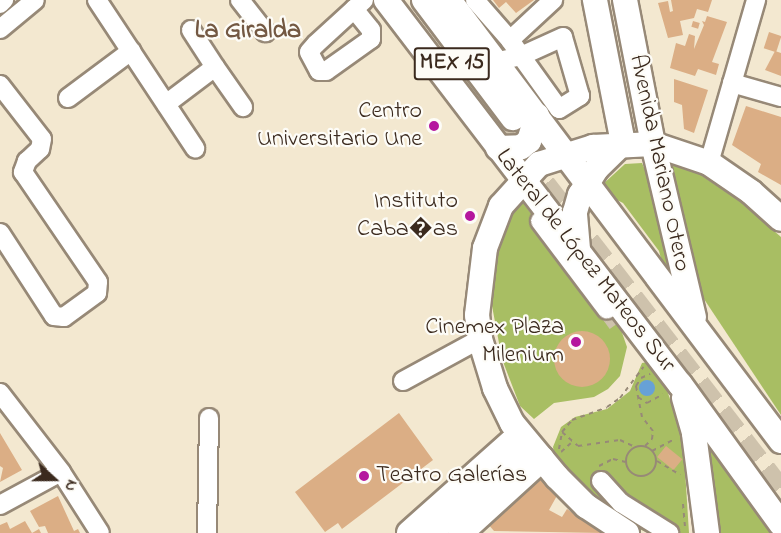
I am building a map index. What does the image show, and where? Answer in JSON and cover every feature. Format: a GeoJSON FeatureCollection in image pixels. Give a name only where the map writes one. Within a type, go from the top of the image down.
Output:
{"type":"FeatureCollection","features":[{"type":"Feature","properties":{"kind":"main road","name":"MEX 15"},"geometry":{"type":"LineString","coordinates":[[424,0],[512,127]]}},
{"type":"Feature","properties":{"kind":"main road","name":"Lateral de López Mateos Sur"},"geometry":{"type":"LineString","coordinates":[[449,0],[496,62],[524,179],[578,249],[674,390],[781,524]]}},
{"type":"Feature","properties":{"kind":"main road","name":"Avenida Mariano Otero"},"geometry":{"type":"LineString","coordinates":[[595,0],[622,143]]}},
{"type":"Feature","properties":{"kind":"main road","name":"Avenida Mariano Otero"},"geometry":{"type":"LineString","coordinates":[[625,0],[653,144],[696,325]]}},
{"type":"Feature","properties":{"kind":"main road","name":"MEX 15"},"geometry":{"type":"LineString","coordinates":[[395,4],[512,127]]}},
{"type":"Feature","properties":{"kind":"main road","name":"Lateral de López Mateos Sur"},"geometry":{"type":"LineString","coordinates":[[512,127],[566,154],[781,441]]}},
{"type":"Feature","properties":{"kind":"main road"},"geometry":{"type":"LineString","coordinates":[[578,249],[575,212],[586,181],[622,143]]}},
{"type":"Feature","properties":{"kind":"main road"},"geometry":{"type":"LineString","coordinates":[[614,530],[586,506],[548,460],[512,441],[480,339],[477,315],[476,259],[501,206],[539,165],[566,154],[622,143],[653,144],[709,164],[751,192],[781,219]]}},
{"type":"Feature","properties":{"kind":"main road"},"geometry":{"type":"LineString","coordinates":[[674,390],[694,434],[687,531]]}},
{"type":"Feature","properties":{"kind":"main road"},"geometry":{"type":"LineString","coordinates":[[409,533],[512,441]]}},
{"type":"Feature","properties":{"kind":"main road"},"geometry":{"type":"LineString","coordinates":[[461,533],[548,460]]}},
{"type":"Feature","properties":{"kind":"street"},"geometry":{"type":"LineString","coordinates":[[0,4],[4,0]]}},
{"type":"Feature","properties":{"kind":"street"},"geometry":{"type":"LineString","coordinates":[[0,29],[35,0]]}},
{"type":"Feature","properties":{"kind":"street"},"geometry":{"type":"LineString","coordinates":[[97,0],[195,148]]}},
{"type":"Feature","properties":{"kind":"street"},"geometry":{"type":"LineString","coordinates":[[240,0],[266,32]]}},
{"type":"Feature","properties":{"kind":"street"},"geometry":{"type":"LineString","coordinates":[[475,0],[510,40],[520,56],[496,62]]}},
{"type":"Feature","properties":{"kind":"street"},"geometry":{"type":"LineString","coordinates":[[510,40],[553,0]]}},
{"type":"Feature","properties":{"kind":"street"},"geometry":{"type":"LineString","coordinates":[[709,164],[756,0]]}},
{"type":"Feature","properties":{"kind":"street"},"geometry":{"type":"LineString","coordinates":[[359,4],[370,30],[369,41],[326,71],[319,71],[309,52],[359,4]]}},
{"type":"Feature","properties":{"kind":"street"},"geometry":{"type":"LineString","coordinates":[[370,30],[395,4]]}},
{"type":"Feature","properties":{"kind":"street"},"geometry":{"type":"LineString","coordinates":[[191,30],[243,107]]}},
{"type":"Feature","properties":{"kind":"street"},"geometry":{"type":"LineString","coordinates":[[68,98],[130,51]]}},
{"type":"Feature","properties":{"kind":"street"},"geometry":{"type":"LineString","coordinates":[[166,104],[215,67]]}},
{"type":"Feature","properties":{"kind":"street"},"geometry":{"type":"LineString","coordinates":[[732,83],[781,97]]}},
{"type":"Feature","properties":{"kind":"street"},"geometry":{"type":"LineString","coordinates":[[0,85],[42,139],[40,149],[27,161],[23,172],[98,282],[97,293],[64,317],[54,316],[0,232]]}},
{"type":"Feature","properties":{"kind":"street"},"geometry":{"type":"LineString","coordinates":[[524,179],[524,195],[534,213],[607,310]]}},
{"type":"Feature","properties":{"kind":"street"},"geometry":{"type":"LineString","coordinates":[[404,381],[480,339]]}},
{"type":"Feature","properties":{"kind":"street"},"geometry":{"type":"LineString","coordinates":[[0,393],[61,471],[100,533]]}},
{"type":"Feature","properties":{"kind":"street"},"geometry":{"type":"LineString","coordinates":[[207,533],[209,418]]}},
{"type":"Feature","properties":{"kind":"street"},"geometry":{"type":"LineString","coordinates":[[422,533],[512,454],[518,461],[435,533]]}},
{"type":"Feature","properties":{"kind":"street"},"geometry":{"type":"LineString","coordinates":[[0,505],[61,471]]}},
{"type":"Feature","properties":{"kind":"street"},"geometry":{"type":"LineString","coordinates":[[601,481],[621,503],[687,531]]}},
{"type":"Feature","properties":{"kind":"path"},"geometry":{"type":"LineString","coordinates":[[548,460],[562,432],[572,420],[608,407],[620,398],[646,363],[656,373],[640,378],[636,386],[642,417],[653,430],[652,439],[645,446],[635,447],[620,440],[585,447],[571,443],[562,432]]}},
{"type":"Feature","properties":{"kind":"path"},"geometry":{"type":"LineString","coordinates":[[638,397],[647,403],[654,401],[665,388],[674,390]]}},
{"type":"Feature","properties":{"kind":"path"},"geometry":{"type":"LineString","coordinates":[[652,451],[679,438]]}},
{"type":"Feature","properties":{"kind":"path"},"geometry":{"type":"LineString","coordinates":[[548,460],[571,443]]}},
{"type":"Feature","properties":{"kind":"path"},"geometry":{"type":"LineString","coordinates":[[645,446],[652,451],[656,460],[682,476]]}},
{"type":"Feature","properties":{"kind":"path"},"geometry":{"type":"LineString","coordinates":[[635,447],[628,453],[626,462],[634,475],[649,474],[656,460]]}},
{"type":"Feature","properties":{"kind":"path"},"geometry":{"type":"LineString","coordinates":[[683,497],[687,531]]}},
{"type":"Feature","properties":{"kind":"green space"},"geometry":{"type":"Polygon","coordinates":[[[666,162],[698,173],[741,202],[781,237],[781,415],[698,290],[666,162]]]}},
{"type":"Feature","properties":{"kind":"green space"},"geometry":{"type":"Polygon","coordinates":[[[642,163],[671,274],[664,270],[659,251],[623,203],[607,195],[602,185],[625,164],[642,163]]]}},
{"type":"Feature","properties":{"kind":"green space"},"geometry":{"type":"Polygon","coordinates":[[[520,199],[614,323],[619,324],[627,347],[620,376],[608,389],[594,397],[554,403],[534,419],[520,406],[502,359],[489,290],[491,255],[503,218],[520,199]]]}},
{"type":"Feature","properties":{"kind":"green space"},"geometry":{"type":"Polygon","coordinates":[[[648,362],[665,384],[683,438],[689,533],[649,533],[607,512],[555,458],[553,447],[561,427],[575,417],[607,409],[630,391],[642,363],[648,362]]]}},
{"type":"Feature","properties":{"kind":"green space"},"geometry":{"type":"Polygon","coordinates":[[[702,433],[764,523],[781,533],[715,533],[702,433]]]}},
{"type":"Feature","properties":{"kind":"water"},"geometry":{"type":"Polygon","coordinates":[[[644,380],[650,380],[655,388],[653,394],[644,396],[639,391],[639,385],[644,380]]]}},
{"type":"Feature","properties":{"kind":"building"},"geometry":{"type":"Polygon","coordinates":[[[493,0],[534,0],[516,13],[506,2],[499,8],[493,0]]]}},
{"type":"Feature","properties":{"kind":"building"},"geometry":{"type":"Polygon","coordinates":[[[671,0],[712,0],[708,12],[697,9],[694,18],[680,21],[683,35],[668,38],[658,3],[668,1],[670,12],[673,11],[671,0]]]}},
{"type":"Feature","properties":{"kind":"building"},"geometry":{"type":"Polygon","coordinates":[[[707,16],[727,22],[712,62],[719,64],[716,75],[698,69],[695,76],[670,68],[676,43],[685,46],[689,34],[695,36],[694,49],[704,25],[702,21],[705,22],[707,16]]]}},
{"type":"Feature","properties":{"kind":"building"},"geometry":{"type":"Polygon","coordinates":[[[693,21],[700,23],[698,29],[691,27],[693,21]]]}},
{"type":"Feature","properties":{"kind":"building"},"geometry":{"type":"Polygon","coordinates":[[[769,32],[781,36],[776,52],[764,48],[769,32]]]}},
{"type":"Feature","properties":{"kind":"building"},"geometry":{"type":"Polygon","coordinates":[[[775,51],[781,53],[781,76],[765,70],[775,51]]]}},
{"type":"Feature","properties":{"kind":"building"},"geometry":{"type":"Polygon","coordinates":[[[674,79],[708,90],[694,133],[684,129],[682,105],[674,102],[674,79]]]}},
{"type":"Feature","properties":{"kind":"building"},"geometry":{"type":"Polygon","coordinates":[[[746,106],[781,117],[781,185],[758,172],[761,164],[732,145],[746,106]]]}},
{"type":"Feature","properties":{"kind":"building"},"geometry":{"type":"Polygon","coordinates":[[[582,331],[593,333],[602,339],[608,348],[610,359],[608,370],[602,379],[593,385],[582,387],[571,385],[562,379],[556,370],[554,359],[556,348],[562,339],[571,333],[582,331]]]}},
{"type":"Feature","properties":{"kind":"building","name":"Teatro Galerías"},"geometry":{"type":"Polygon","coordinates":[[[399,413],[433,460],[342,529],[338,523],[325,532],[295,492],[399,413]]]}},
{"type":"Feature","properties":{"kind":"building"},"geometry":{"type":"Polygon","coordinates":[[[0,433],[22,470],[0,482],[3,468],[0,466],[0,433]]]}},
{"type":"Feature","properties":{"kind":"building"},"geometry":{"type":"Polygon","coordinates":[[[666,446],[682,459],[674,470],[657,457],[666,446]]]}},
{"type":"Feature","properties":{"kind":"building"},"geometry":{"type":"Polygon","coordinates":[[[542,476],[559,492],[549,510],[562,517],[567,509],[603,533],[494,531],[488,524],[542,476]]]}},
{"type":"Feature","properties":{"kind":"building"},"geometry":{"type":"Polygon","coordinates":[[[58,496],[74,531],[78,529],[80,533],[48,533],[45,526],[39,527],[30,511],[58,496]]]}},
{"type":"Feature","properties":{"kind":"building"},"geometry":{"type":"Polygon","coordinates":[[[25,521],[32,533],[0,533],[0,525],[7,522],[10,529],[25,521]]]}},
{"type":"Feature","properties":{"kind":"tunnel"},"geometry":{"type":"LineString","coordinates":[[500,128],[781,492]]}},
{"type":"Feature","properties":{"kind":"tunnel"},"geometry":{"type":"LineString","coordinates":[[607,310],[617,324]]}},
{"type":"Feature","properties":{"kind":"place","name":"Centro Universitario Une"},"geometry":{"type":"Point","coordinates":[434,126]}},
{"type":"Feature","properties":{"kind":"place","name":"Instituto Caba�as"},"geometry":{"type":"Point","coordinates":[470,216]}},
{"type":"Feature","properties":{"kind":"place","name":"Cinemex Plaza Milenium"},"geometry":{"type":"Point","coordinates":[576,342]}},
{"type":"Feature","properties":{"kind":"place","name":"Teatro Galerías"},"geometry":{"type":"Point","coordinates":[364,476]}},
{"type":"Feature","properties":{"kind":"district","name":"La Giralda"},"geometry":{"type":"Point","coordinates":[248,32]}}]}
